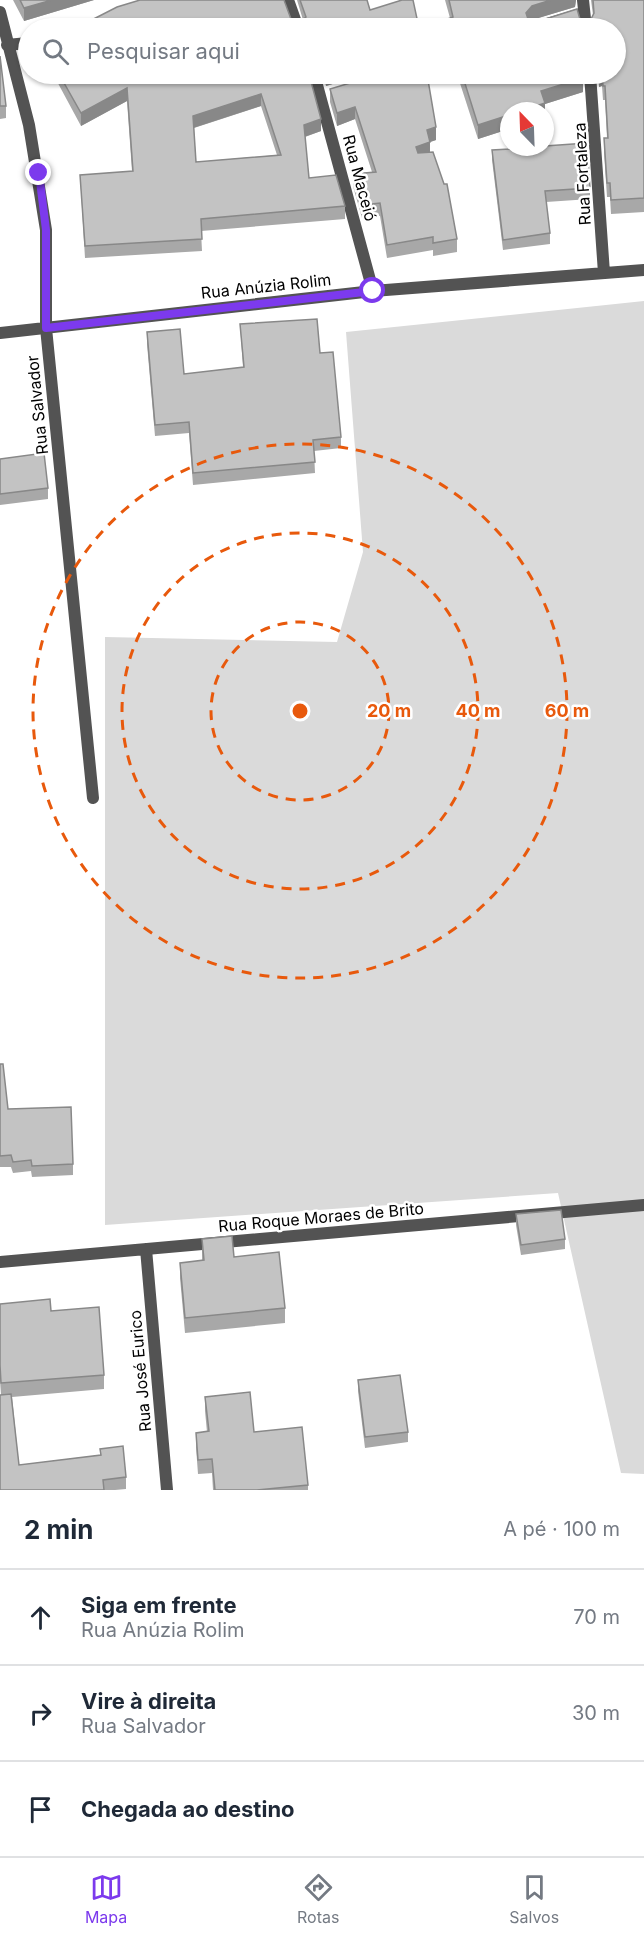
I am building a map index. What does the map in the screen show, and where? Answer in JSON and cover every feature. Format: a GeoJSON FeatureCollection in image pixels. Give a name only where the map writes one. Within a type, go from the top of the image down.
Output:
{"type":"FeatureCollection","features":[{"type":"Feature","properties":{"kind":"street"},"geometry":{"type":"LineString","coordinates":[[288,0],[294,18]]}},
{"type":"Feature","properties":{"kind":"street"},"geometry":{"type":"LineString","coordinates":[[557,18],[584,6]]}},
{"type":"Feature","properties":{"kind":"street","name":"Rua Salvador"},"geometry":{"type":"LineString","coordinates":[[0,12],[29,124],[39,173],[46,230],[46,328],[93,798]]}},
{"type":"Feature","properties":{"kind":"street"},"geometry":{"type":"LineString","coordinates":[[7,45],[18,44]]}},
{"type":"Feature","properties":{"kind":"street","name":"Rua Maceió"},"geometry":{"type":"LineString","coordinates":[[320,84],[326,94],[373,291]]}},
{"type":"Feature","properties":{"kind":"street","name":"Rua Fortaleza"},"geometry":{"type":"LineString","coordinates":[[591,84],[604,273]]}},
{"type":"Feature","properties":{"kind":"street","name":"Rua Anúzia Rolim"},"geometry":{"type":"LineString","coordinates":[[0,333],[373,291],[644,270]]}},
{"type":"Feature","properties":{"kind":"street","name":"Rua Roque Moraes de Brito"},"geometry":{"type":"LineString","coordinates":[[0,1262],[644,1205]]}},
{"type":"Feature","properties":{"kind":"street","name":"Rua José Eurico"},"geometry":{"type":"LineString","coordinates":[[146,1249],[167,1490]]}},
{"type":"Feature","properties":{"kind":"shaded area"},"geometry":{"type":"Polygon","coordinates":[[[644,301],[644,1474],[621,1473],[558,1193],[105,1225],[105,637],[337,642],[363,552],[346,332],[644,301]]]}},
{"type":"Feature","properties":{"kind":"building"},"geometry":{"type":"Polygon","coordinates":[[[20,0],[52,0],[24,8],[20,0]]]}},
{"type":"Feature","properties":{"kind":"building"},"geometry":{"type":"Polygon","coordinates":[[[140,0],[284,0],[291,18],[96,18],[117,7],[140,0]]]}},
{"type":"Feature","properties":{"kind":"building"},"geometry":{"type":"Polygon","coordinates":[[[300,0],[367,0],[370,10],[402,0],[413,0],[417,18],[305,18],[300,0]]]}},
{"type":"Feature","properties":{"kind":"building"},"geometry":{"type":"Polygon","coordinates":[[[449,0],[551,0],[532,6],[526,13],[528,18],[450,18],[453,17],[449,0]]]}},
{"type":"Feature","properties":{"kind":"building"},"geometry":{"type":"Polygon","coordinates":[[[593,0],[644,0],[644,198],[611,200],[610,183],[607,183],[604,138],[608,138],[605,86],[603,84],[626,84],[626,18],[592,18],[594,13],[593,0]]]}},
{"type":"Feature","properties":{"kind":"building"},"geometry":{"type":"Polygon","coordinates":[[[577,9],[580,18],[549,18],[577,9]]]}},
{"type":"Feature","properties":{"kind":"building"},"geometry":{"type":"Polygon","coordinates":[[[0,56],[6,106],[0,106],[0,56]]]}},
{"type":"Feature","properties":{"kind":"building"},"geometry":{"type":"Polygon","coordinates":[[[65,84],[312,84],[321,119],[304,125],[309,178],[336,175],[345,206],[201,219],[202,239],[85,246],[80,175],[133,171],[127,88],[81,113],[65,84]],[[261,94],[193,116],[196,162],[281,155],[261,94]]]}},
{"type":"Feature","properties":{"kind":"building"},"geometry":{"type":"Polygon","coordinates":[[[347,84],[429,84],[436,127],[427,130],[430,142],[416,147],[418,153],[433,152],[444,184],[447,184],[457,239],[433,243],[433,237],[387,245],[380,203],[362,205],[353,174],[376,172],[355,107],[337,113],[330,89],[347,84]]]}},
{"type":"Feature","properties":{"kind":"building"},"geometry":{"type":"Polygon","coordinates":[[[465,84],[564,84],[541,91],[545,102],[500,102],[500,118],[478,125],[465,84]]]}},
{"type":"Feature","properties":{"kind":"building"},"geometry":{"type":"Polygon","coordinates":[[[587,143],[590,188],[545,191],[550,233],[503,240],[492,150],[500,150],[500,156],[554,156],[554,145],[587,143]]]}},
{"type":"Feature","properties":{"kind":"building"},"geometry":{"type":"Polygon","coordinates":[[[317,319],[320,353],[333,352],[341,437],[313,440],[315,462],[193,473],[189,422],[155,425],[147,332],[180,329],[184,374],[244,367],[240,324],[317,319]]]}},
{"type":"Feature","properties":{"kind":"building"},"geometry":{"type":"Polygon","coordinates":[[[44,453],[48,488],[0,494],[0,459],[44,453]]]}},
{"type":"Feature","properties":{"kind":"building"},"geometry":{"type":"Polygon","coordinates":[[[0,1064],[3,1064],[8,1109],[71,1107],[73,1164],[32,1166],[31,1160],[13,1162],[11,1155],[0,1156],[0,1064]]]}},
{"type":"Feature","properties":{"kind":"building"},"geometry":{"type":"Polygon","coordinates":[[[561,1210],[565,1239],[521,1245],[516,1214],[561,1210]]]}},
{"type":"Feature","properties":{"kind":"building"},"geometry":{"type":"Polygon","coordinates":[[[232,1236],[234,1257],[279,1252],[285,1308],[185,1318],[180,1263],[204,1260],[202,1239],[232,1236]]]}},
{"type":"Feature","properties":{"kind":"building"},"geometry":{"type":"Polygon","coordinates":[[[50,1299],[51,1311],[99,1307],[104,1375],[1,1383],[0,1304],[50,1299]]]}},
{"type":"Feature","properties":{"kind":"building"},"geometry":{"type":"Polygon","coordinates":[[[400,1375],[408,1432],[365,1437],[358,1380],[400,1375]]]}},
{"type":"Feature","properties":{"kind":"building"},"geometry":{"type":"Polygon","coordinates":[[[250,1392],[254,1432],[302,1427],[308,1485],[257,1490],[215,1490],[212,1459],[198,1460],[196,1433],[209,1431],[205,1397],[250,1392]]]}},
{"type":"Feature","properties":{"kind":"building"},"geometry":{"type":"Polygon","coordinates":[[[11,1394],[19,1465],[101,1455],[100,1449],[123,1446],[126,1477],[103,1480],[104,1490],[0,1490],[0,1395],[11,1394]]]}},
{"type":"Feature","properties":{"kind":"route"},"geometry":{"type":"LineString","coordinates":[[39,173],[46,230],[46,328],[373,291]]}}]}
